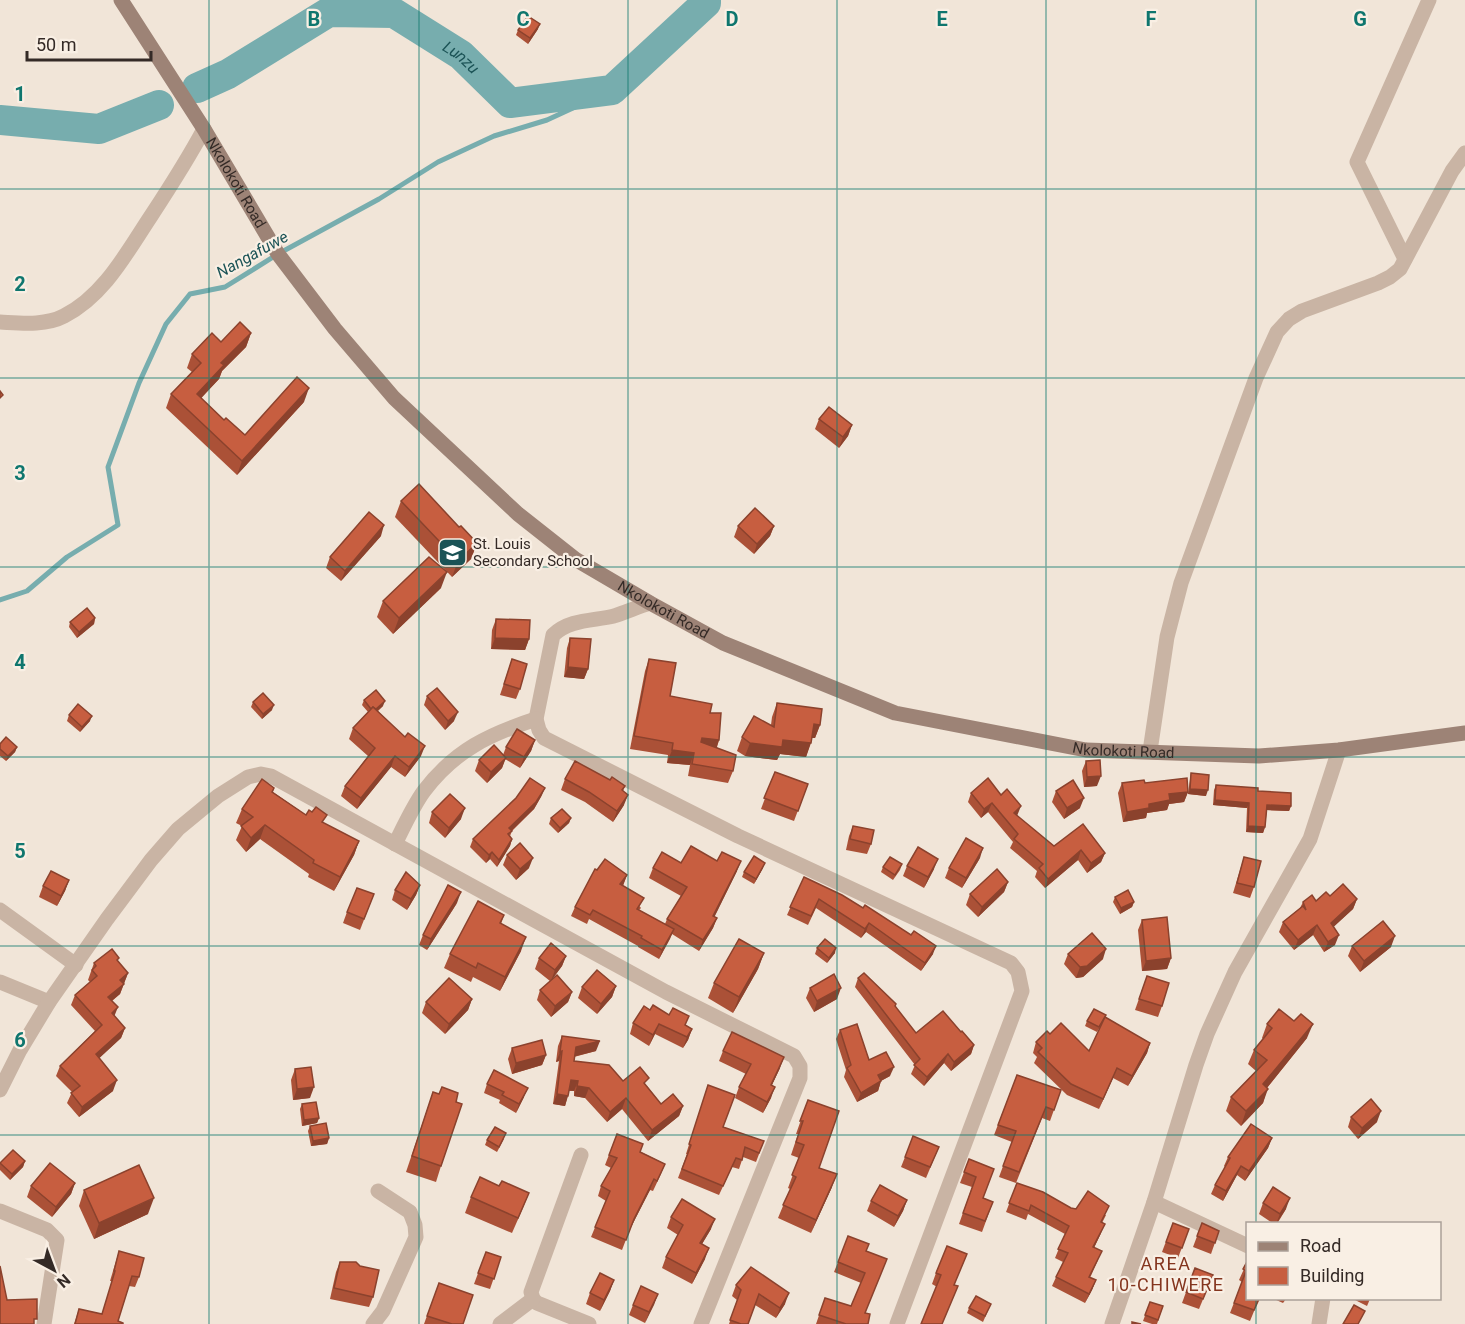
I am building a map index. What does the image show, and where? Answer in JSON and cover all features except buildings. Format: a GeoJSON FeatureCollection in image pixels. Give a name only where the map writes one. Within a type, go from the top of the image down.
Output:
{"type":"FeatureCollection","features":[{"type":"Feature","properties":{"kind":"main road","name":"Nkolokoti Road"},"geometry":{"type":"LineString","coordinates":[[122,0],[204,129],[278,254],[335,329],[394,398],[518,514],[575,559],[723,643],[895,713],[1086,750],[1259,756],[1339,750],[1464,735]]}},
{"type":"Feature","properties":{"kind":"street"},"geometry":{"type":"LineString","coordinates":[[1405,259],[1358,162],[1429,0]]}},
{"type":"Feature","properties":{"kind":"street"},"geometry":{"type":"LineString","coordinates":[[0,322],[49,322],[65,316],[97,292],[122,261],[188,159],[204,129]]}},
{"type":"Feature","properties":{"kind":"street"},"geometry":{"type":"LineString","coordinates":[[1150,751],[1167,637],[1181,584],[1256,378],[1277,332],[1289,319],[1302,311],[1390,277],[1400,269],[1452,171],[1465,153]]}},
{"type":"Feature","properties":{"kind":"street"},"geometry":{"type":"LineString","coordinates":[[650,603],[614,616],[569,624],[553,635],[536,718],[538,730],[544,738],[738,836],[1011,963],[1018,972],[1022,991],[897,1324]]}},
{"type":"Feature","properties":{"kind":"street"},"geometry":{"type":"LineString","coordinates":[[395,843],[424,791],[453,760],[471,746],[497,732],[536,718]]}},
{"type":"Feature","properties":{"kind":"street"},"geometry":{"type":"LineString","coordinates":[[1112,1324],[1154,1203],[1207,1034],[1240,963],[1310,839],[1339,750]]}},
{"type":"Feature","properties":{"kind":"street"},"geometry":{"type":"LineString","coordinates":[[0,1090],[20,1050],[50,1002],[132,885],[178,829],[218,796],[248,777],[261,774],[271,776],[666,992],[794,1056],[800,1066],[800,1078],[701,1324]]}},
{"type":"Feature","properties":{"kind":"street"},"geometry":{"type":"LineString","coordinates":[[0,910],[76,964]]}},
{"type":"Feature","properties":{"kind":"street"},"geometry":{"type":"LineString","coordinates":[[0,982],[50,1002]]}},
{"type":"Feature","properties":{"kind":"street"},"geometry":{"type":"LineString","coordinates":[[580,1155],[531,1292],[537,1303],[589,1324]]}},
{"type":"Feature","properties":{"kind":"street"},"geometry":{"type":"LineString","coordinates":[[374,1324],[383,1311],[416,1237],[415,1225],[410,1212],[378,1191]]}},
{"type":"Feature","properties":{"kind":"street"},"geometry":{"type":"LineString","coordinates":[[1154,1203],[1246,1245]]}},
{"type":"Feature","properties":{"kind":"street"},"geometry":{"type":"LineString","coordinates":[[0,1211],[47,1230],[57,1240],[44,1324]]}},
{"type":"Feature","properties":{"kind":"street"},"geometry":{"type":"LineString","coordinates":[[500,1324],[533,1299]]}},
{"type":"Feature","properties":{"kind":"street"},"geometry":{"type":"LineString","coordinates":[[1319,1324],[1323,1300]]}},
{"type":"Feature","properties":{"kind":"waterway","name":"Lunzu"},"geometry":{"type":"LineString","coordinates":[[197,88],[228,74],[329,12],[394,13],[461,55],[510,103],[612,90],[706,3],[706,0]]}},
{"type":"Feature","properties":{"kind":"waterway","name":"Nangafuwe"},"geometry":{"type":"LineString","coordinates":[[0,600],[27,591],[67,557],[118,525],[108,467],[139,383],[166,324],[190,294],[225,287],[278,254],[379,199],[438,162],[494,136],[547,120],[612,90]]}},
{"type":"Feature","properties":{"kind":"waterway","name":"Lunzu"},"geometry":{"type":"LineString","coordinates":[[0,120],[99,129],[159,105]]}},
{"type":"Feature","properties":{"kind":"place","name":"St. Louis Secondary School"},"geometry":{"type":"Point","coordinates":[452,553]}},
{"type":"Feature","properties":{"kind":"district","name":"AREA 10-CHIWERE"},"geometry":{"type":"Point","coordinates":[1166,1274]}}]}
